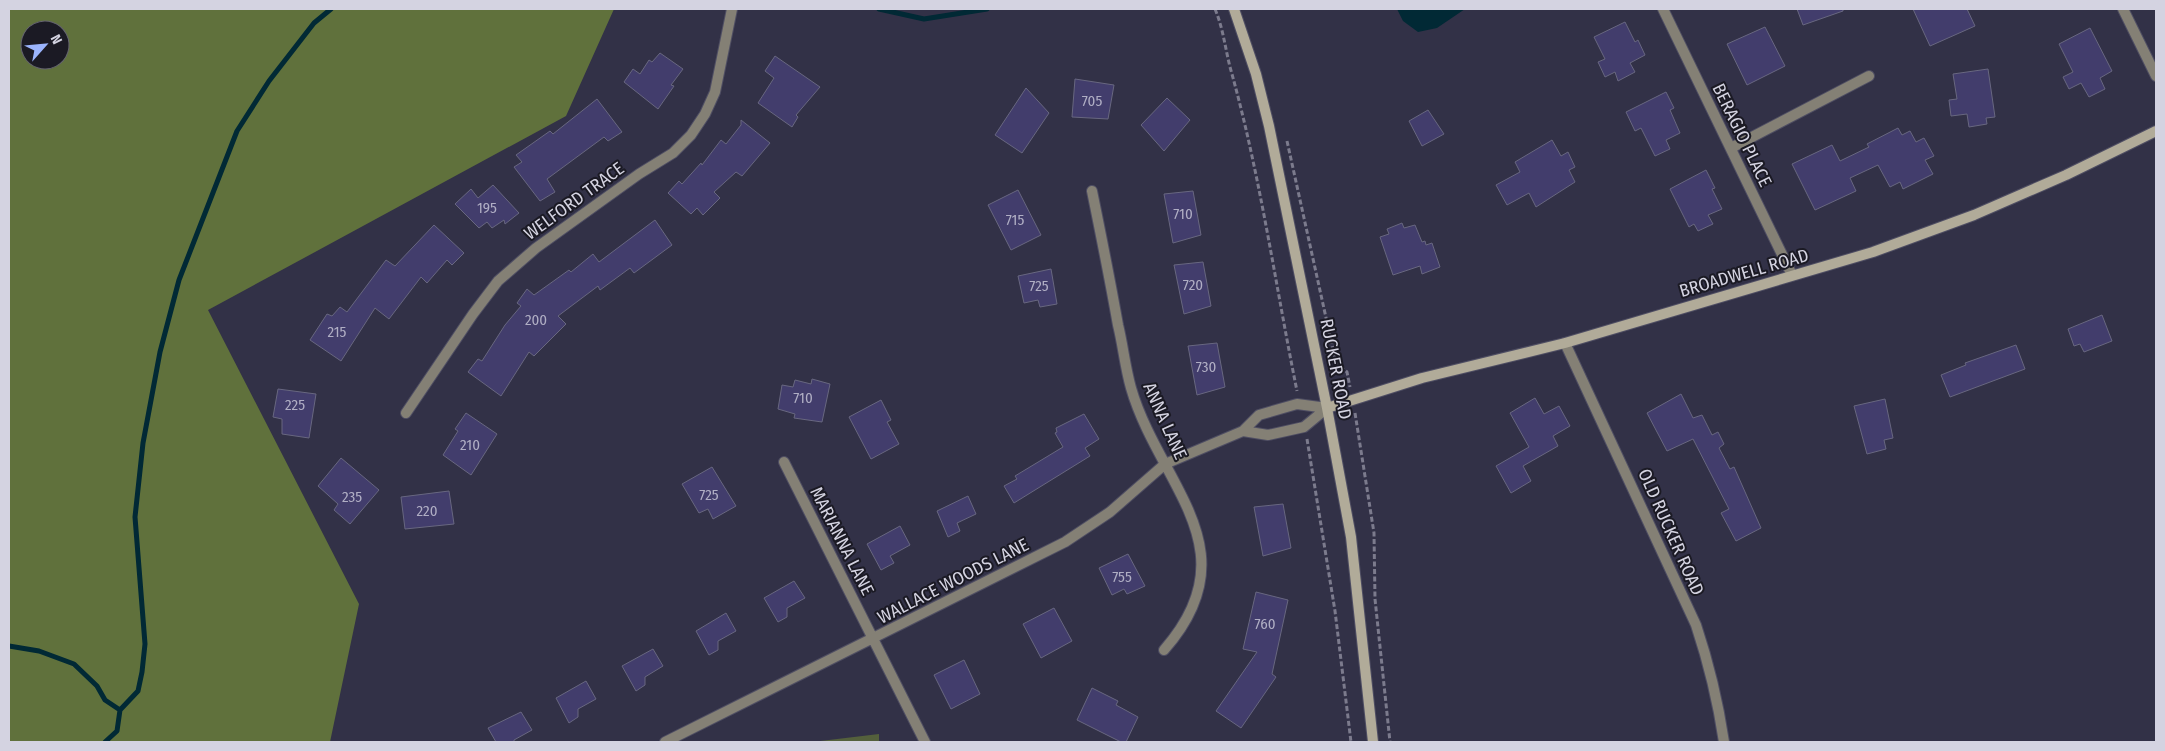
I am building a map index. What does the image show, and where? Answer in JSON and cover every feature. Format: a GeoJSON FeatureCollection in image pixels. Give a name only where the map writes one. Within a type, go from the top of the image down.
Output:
{"type":"FeatureCollection","features":[{"type":"Feature","properties":{"kind":"street","name":"WELFORD TRACE"},"geometry":{"type":"LineString","coordinates":[[406,413],[473,314],[510,270],[536,248],[639,174],[674,153],[691,135],[705,114],[715,92],[732,9]]}},
{"type":"Feature","properties":{"kind":"street","name":"RUCKER ROAD"},"geometry":{"type":"LineString","coordinates":[[1234,9],[1256,74],[1269,126],[1327,408],[1351,537],[1373,742]]}},
{"type":"Feature","properties":{"kind":"street","name":"BERAGIO PLACE"},"geometry":{"type":"LineString","coordinates":[[1663,9],[1792,275]]}},
{"type":"Feature","properties":{"kind":"street"},"geometry":{"type":"LineString","coordinates":[[2124,9],[2156,76]]}},
{"type":"Feature","properties":{"kind":"street"},"geometry":{"type":"LineString","coordinates":[[1731,148],[1869,76]]}},
{"type":"Feature","properties":{"kind":"street","name":"BROADWELL ROAD"},"geometry":{"type":"LineString","coordinates":[[1327,408],[1422,378],[1565,343],[1873,252],[1974,216],[2066,175],[2156,131]]}},
{"type":"Feature","properties":{"kind":"street","name":"ANNA LANE"},"geometry":{"type":"LineString","coordinates":[[1092,191],[1131,387],[1142,419],[1194,521],[1200,542],[1201,563],[1198,588],[1190,612],[1178,634],[1164,650]]}},
{"type":"Feature","properties":{"kind":"street","name":"OLD RUCKER ROAD"},"geometry":{"type":"LineString","coordinates":[[1565,343],[1696,625],[1708,661],[1717,698],[1724,742]]}},
{"type":"Feature","properties":{"kind":"street","name":"WALLACE WOODS LANE"},"geometry":{"type":"LineString","coordinates":[[665,742],[1065,542],[1110,512],[1166,464],[1243,431],[1259,415],[1300,405],[1327,408]]}},
{"type":"Feature","properties":{"kind":"street"},"geometry":{"type":"LineString","coordinates":[[1243,431],[1268,435],[1304,426],[1327,408]]}},
{"type":"Feature","properties":{"kind":"street","name":"MARIANNA LANE"},"geometry":{"type":"LineString","coordinates":[[784,462],[925,742]]}},
{"type":"Feature","properties":{"kind":"path"},"geometry":{"type":"LineString","coordinates":[[1215,9],[1223,29],[1225,49],[1245,120],[1300,405]]}},
{"type":"Feature","properties":{"kind":"path"},"geometry":{"type":"LineString","coordinates":[[1304,426],[1335,611],[1351,742]]}},
{"type":"Feature","properties":{"kind":"green space"},"geometry":{"type":"Polygon","coordinates":[[[9,9],[614,9],[566,116],[208,310],[359,604],[330,742],[9,742],[9,9]]]}},
{"type":"Feature","properties":{"kind":"green space"},"geometry":{"type":"Polygon","coordinates":[[[879,734],[879,742],[812,742],[879,734]]]}},
{"type":"Feature","properties":{"kind":"water"},"geometry":{"type":"Polygon","coordinates":[[[1397,9],[1465,9],[1437,28],[1418,32],[1403,21],[1397,9]]]}},
{"type":"Feature","properties":{"kind":"building"},"geometry":{"type":"Polygon","coordinates":[[[1797,9],[1843,9],[1843,11],[1803,25],[1797,9]]]}},
{"type":"Feature","properties":{"kind":"building"},"geometry":{"type":"Polygon","coordinates":[[[1913,9],[1967,9],[1975,26],[1930,46],[1913,9]]]}},
{"type":"Feature","properties":{"kind":"building"},"geometry":{"type":"Polygon","coordinates":[[[1625,22],[1635,42],[1638,40],[1645,55],[1630,63],[1635,72],[1618,81],[1615,72],[1605,77],[1598,62],[1605,59],[1594,37],[1625,22]]]}},
{"type":"Feature","properties":{"kind":"building"},"geometry":{"type":"Polygon","coordinates":[[[1765,27],[1785,66],[1747,85],[1727,44],[1765,27]]]}},
{"type":"Feature","properties":{"kind":"building"},"geometry":{"type":"Polygon","coordinates":[[[2090,28],[2112,71],[2100,78],[2105,89],[2089,97],[2081,83],[2069,89],[2063,77],[2073,72],[2059,44],[2090,28]]]}},
{"type":"Feature","properties":{"kind":"building"},"geometry":{"type":"Polygon","coordinates":[[[660,53],[683,69],[671,85],[674,86],[658,109],[624,82],[633,69],[640,74],[649,60],[652,62],[660,53]]]}},
{"type":"Feature","properties":{"kind":"building"},"geometry":{"type":"Polygon","coordinates":[[[775,56],[820,87],[796,115],[798,117],[792,127],[758,103],[774,78],[765,71],[775,56]]]}},
{"type":"Feature","properties":{"kind":"building"},"geometry":{"type":"Polygon","coordinates":[[[1988,69],[1995,117],[1986,118],[1987,124],[1969,127],[1967,114],[1951,116],[1949,100],[1957,99],[1953,74],[1988,69]]]}},
{"type":"Feature","properties":{"kind":"building"},"geometry":{"type":"Polygon","coordinates":[[[1075,79],[1114,85],[1108,119],[1072,117],[1075,79]]]}},
{"type":"Feature","properties":{"kind":"building"},"geometry":{"type":"Polygon","coordinates":[[[1026,88],[1049,113],[1022,153],[995,135],[1026,88]]]}},
{"type":"Feature","properties":{"kind":"building"},"geometry":{"type":"Polygon","coordinates":[[[1666,92],[1674,108],[1670,110],[1680,133],[1666,140],[1670,149],[1655,156],[1641,128],[1635,131],[1626,112],[1666,92]]]}},
{"type":"Feature","properties":{"kind":"building"},"geometry":{"type":"Polygon","coordinates":[[[1167,98],[1190,120],[1164,151],[1141,125],[1167,98]]]}},
{"type":"Feature","properties":{"kind":"building"},"geometry":{"type":"Polygon","coordinates":[[[597,99],[622,132],[608,141],[604,137],[547,179],[555,192],[540,201],[514,167],[522,162],[516,155],[550,131],[553,134],[597,99]]]}},
{"type":"Feature","properties":{"kind":"building"},"geometry":{"type":"Polygon","coordinates":[[[1428,110],[1444,134],[1422,146],[1409,121],[1428,110]]]}},
{"type":"Feature","properties":{"kind":"building"},"geometry":{"type":"Polygon","coordinates":[[[741,120],[770,143],[742,176],[736,172],[714,192],[720,198],[703,215],[697,208],[691,214],[668,193],[679,181],[682,184],[701,163],[702,165],[721,140],[726,144],[741,125],[741,120]]]}},
{"type":"Feature","properties":{"kind":"building"},"geometry":{"type":"Polygon","coordinates":[[[1898,128],[1902,135],[1910,131],[1916,142],[1924,138],[1934,156],[1925,160],[1933,174],[1903,189],[1900,182],[1890,187],[1878,165],[1850,178],[1856,191],[1815,210],[1792,164],[1832,145],[1840,161],[1869,147],[1867,144],[1898,128]]]}},
{"type":"Feature","properties":{"kind":"building"},"geometry":{"type":"Polygon","coordinates":[[[1552,140],[1561,156],[1568,152],[1575,167],[1569,170],[1575,182],[1536,207],[1529,193],[1507,205],[1496,185],[1520,172],[1515,162],[1552,140]]]}},
{"type":"Feature","properties":{"kind":"building"},"geometry":{"type":"Polygon","coordinates":[[[1706,170],[1715,188],[1712,189],[1722,209],[1708,215],[1713,224],[1698,231],[1694,224],[1689,227],[1670,189],[1706,170]]]}},
{"type":"Feature","properties":{"kind":"building"},"geometry":{"type":"Polygon","coordinates":[[[493,185],[519,213],[505,224],[504,220],[492,228],[487,222],[479,228],[455,204],[471,189],[478,198],[493,185]]]}},
{"type":"Feature","properties":{"kind":"building"},"geometry":{"type":"Polygon","coordinates":[[[1018,190],[1041,235],[1011,250],[988,205],[1018,190]]]}},
{"type":"Feature","properties":{"kind":"building"},"geometry":{"type":"Polygon","coordinates":[[[1193,191],[1201,235],[1173,243],[1164,194],[1193,191]]]}},
{"type":"Feature","properties":{"kind":"building"},"geometry":{"type":"Polygon","coordinates":[[[655,220],[672,245],[634,273],[630,268],[600,290],[598,286],[558,316],[566,324],[534,356],[529,352],[501,396],[468,372],[478,359],[482,361],[505,325],[521,306],[517,303],[527,289],[534,295],[569,270],[571,272],[593,254],[599,262],[655,220]]]}},
{"type":"Feature","properties":{"kind":"building"},"geometry":{"type":"Polygon","coordinates":[[[1402,223],[1404,228],[1415,225],[1422,242],[1425,241],[1426,245],[1432,243],[1440,267],[1422,274],[1420,266],[1393,275],[1380,237],[1389,234],[1387,229],[1402,223]]]}},
{"type":"Feature","properties":{"kind":"building"},"geometry":{"type":"Polygon","coordinates":[[[434,225],[464,253],[452,265],[447,260],[427,283],[421,277],[389,319],[375,308],[341,361],[310,340],[327,314],[332,316],[340,307],[347,312],[386,260],[395,266],[434,225]]]}},
{"type":"Feature","properties":{"kind":"building"},"geometry":{"type":"Polygon","coordinates":[[[1203,262],[1211,306],[1184,314],[1174,265],[1203,262]]]}},
{"type":"Feature","properties":{"kind":"building"},"geometry":{"type":"Polygon","coordinates":[[[1051,269],[1057,304],[1040,307],[1038,300],[1024,303],[1018,276],[1051,269]]]}},
{"type":"Feature","properties":{"kind":"building"},"geometry":{"type":"Polygon","coordinates":[[[2102,315],[2112,341],[2084,352],[2080,344],[2074,346],[2068,329],[2102,315]]]}},
{"type":"Feature","properties":{"kind":"building"},"geometry":{"type":"Polygon","coordinates":[[[1217,343],[1225,387],[1197,395],[1188,346],[1217,343]]]}},
{"type":"Feature","properties":{"kind":"building"},"geometry":{"type":"Polygon","coordinates":[[[2016,345],[2025,369],[1950,397],[1941,375],[1966,365],[1965,363],[2016,345]]]}},
{"type":"Feature","properties":{"kind":"building"},"geometry":{"type":"Polygon","coordinates":[[[812,379],[830,384],[822,422],[794,418],[795,414],[778,409],[782,385],[793,387],[795,380],[811,384],[812,379]]]}},
{"type":"Feature","properties":{"kind":"building"},"geometry":{"type":"Polygon","coordinates":[[[278,389],[316,394],[309,438],[282,434],[282,419],[273,417],[278,389]]]}},
{"type":"Feature","properties":{"kind":"building"},"geometry":{"type":"Polygon","coordinates":[[[1681,394],[1693,418],[1702,415],[1712,435],[1718,432],[1724,444],[1719,448],[1730,469],[1734,467],[1761,528],[1736,541],[1721,513],[1729,509],[1693,439],[1667,451],[1647,413],[1681,394]]]}},
{"type":"Feature","properties":{"kind":"building"},"geometry":{"type":"Polygon","coordinates":[[[1535,398],[1544,414],[1559,406],[1570,426],[1553,436],[1558,446],[1523,466],[1531,481],[1511,493],[1496,466],[1529,447],[1510,413],[1535,398]]]}},
{"type":"Feature","properties":{"kind":"building"},"geometry":{"type":"Polygon","coordinates":[[[1885,399],[1893,438],[1884,440],[1886,449],[1867,454],[1854,406],[1885,399]]]}},
{"type":"Feature","properties":{"kind":"building"},"geometry":{"type":"Polygon","coordinates":[[[881,400],[891,420],[887,422],[899,444],[871,459],[849,417],[881,400]]]}},
{"type":"Feature","properties":{"kind":"building"},"geometry":{"type":"Polygon","coordinates":[[[466,413],[497,434],[471,475],[443,455],[458,431],[455,429],[466,413]]]}},
{"type":"Feature","properties":{"kind":"building"},"geometry":{"type":"Polygon","coordinates":[[[1084,414],[1099,439],[1085,448],[1090,456],[1014,503],[1004,486],[1017,479],[1015,476],[1063,447],[1055,433],[1057,432],[1056,428],[1084,414]]]}},
{"type":"Feature","properties":{"kind":"building"},"geometry":{"type":"Polygon","coordinates":[[[341,458],[379,490],[350,524],[334,510],[338,504],[318,486],[341,458]]]}},
{"type":"Feature","properties":{"kind":"building"},"geometry":{"type":"Polygon","coordinates":[[[712,467],[736,506],[713,519],[708,509],[699,513],[682,484],[712,467]]]}},
{"type":"Feature","properties":{"kind":"building"},"geometry":{"type":"Polygon","coordinates":[[[449,491],[454,524],[405,529],[401,497],[449,491]]]}},
{"type":"Feature","properties":{"kind":"building"},"geometry":{"type":"Polygon","coordinates":[[[968,496],[976,514],[957,523],[960,531],[948,537],[937,511],[968,496]]]}},
{"type":"Feature","properties":{"kind":"building"},"geometry":{"type":"Polygon","coordinates":[[[1283,504],[1291,548],[1263,556],[1254,507],[1283,504]]]}},
{"type":"Feature","properties":{"kind":"building"},"geometry":{"type":"Polygon","coordinates":[[[900,526],[910,545],[890,556],[894,563],[881,570],[867,544],[900,526]]]}},
{"type":"Feature","properties":{"kind":"building"},"geometry":{"type":"Polygon","coordinates":[[[1128,554],[1145,586],[1127,594],[1124,589],[1112,595],[1099,568],[1128,554]]]}},
{"type":"Feature","properties":{"kind":"building"},"geometry":{"type":"Polygon","coordinates":[[[794,581],[805,598],[787,608],[787,617],[778,622],[764,598],[794,581]]]}},
{"type":"Feature","properties":{"kind":"building"},"geometry":{"type":"Polygon","coordinates":[[[1256,592],[1288,600],[1272,674],[1276,677],[1241,728],[1216,711],[1257,652],[1243,649],[1256,592]]]}},
{"type":"Feature","properties":{"kind":"building"},"geometry":{"type":"Polygon","coordinates":[[[1054,608],[1072,641],[1041,658],[1023,624],[1054,608]]]}},
{"type":"Feature","properties":{"kind":"building"},"geometry":{"type":"Polygon","coordinates":[[[726,613],[736,631],[718,641],[718,650],[709,655],[696,631],[726,613]]]}},
{"type":"Feature","properties":{"kind":"building"},"geometry":{"type":"Polygon","coordinates":[[[653,649],[663,666],[645,677],[645,685],[636,691],[622,666],[653,649]]]}},
{"type":"Feature","properties":{"kind":"building"},"geometry":{"type":"Polygon","coordinates":[[[964,660],[980,694],[951,709],[934,675],[964,660]]]}},
{"type":"Feature","properties":{"kind":"building"},"geometry":{"type":"Polygon","coordinates":[[[586,681],[596,699],[578,709],[578,717],[569,723],[556,698],[586,681]]]}},
{"type":"Feature","properties":{"kind":"building"},"geometry":{"type":"Polygon","coordinates":[[[1092,688],[1118,701],[1116,705],[1138,717],[1126,742],[1121,742],[1077,720],[1092,688]]]}},
{"type":"Feature","properties":{"kind":"building"},"geometry":{"type":"Polygon","coordinates":[[[521,712],[532,730],[514,740],[514,742],[496,742],[488,728],[521,712]]]}},
{"type":"Feature","properties":{"kind":"waterway"},"geometry":{"type":"LineString","coordinates":[[105,742],[117,731],[120,710],[138,691],[142,672],[145,644],[135,517],[143,443],[160,352],[179,280],[237,131],[269,81],[314,23],[331,9]]}},
{"type":"Feature","properties":{"kind":"waterway"},"geometry":{"type":"LineString","coordinates":[[879,9],[924,19],[987,9]]}},
{"type":"Feature","properties":{"kind":"waterway"},"geometry":{"type":"LineString","coordinates":[[9,646],[39,651],[74,664],[97,686],[105,700],[120,710]]}}]}
